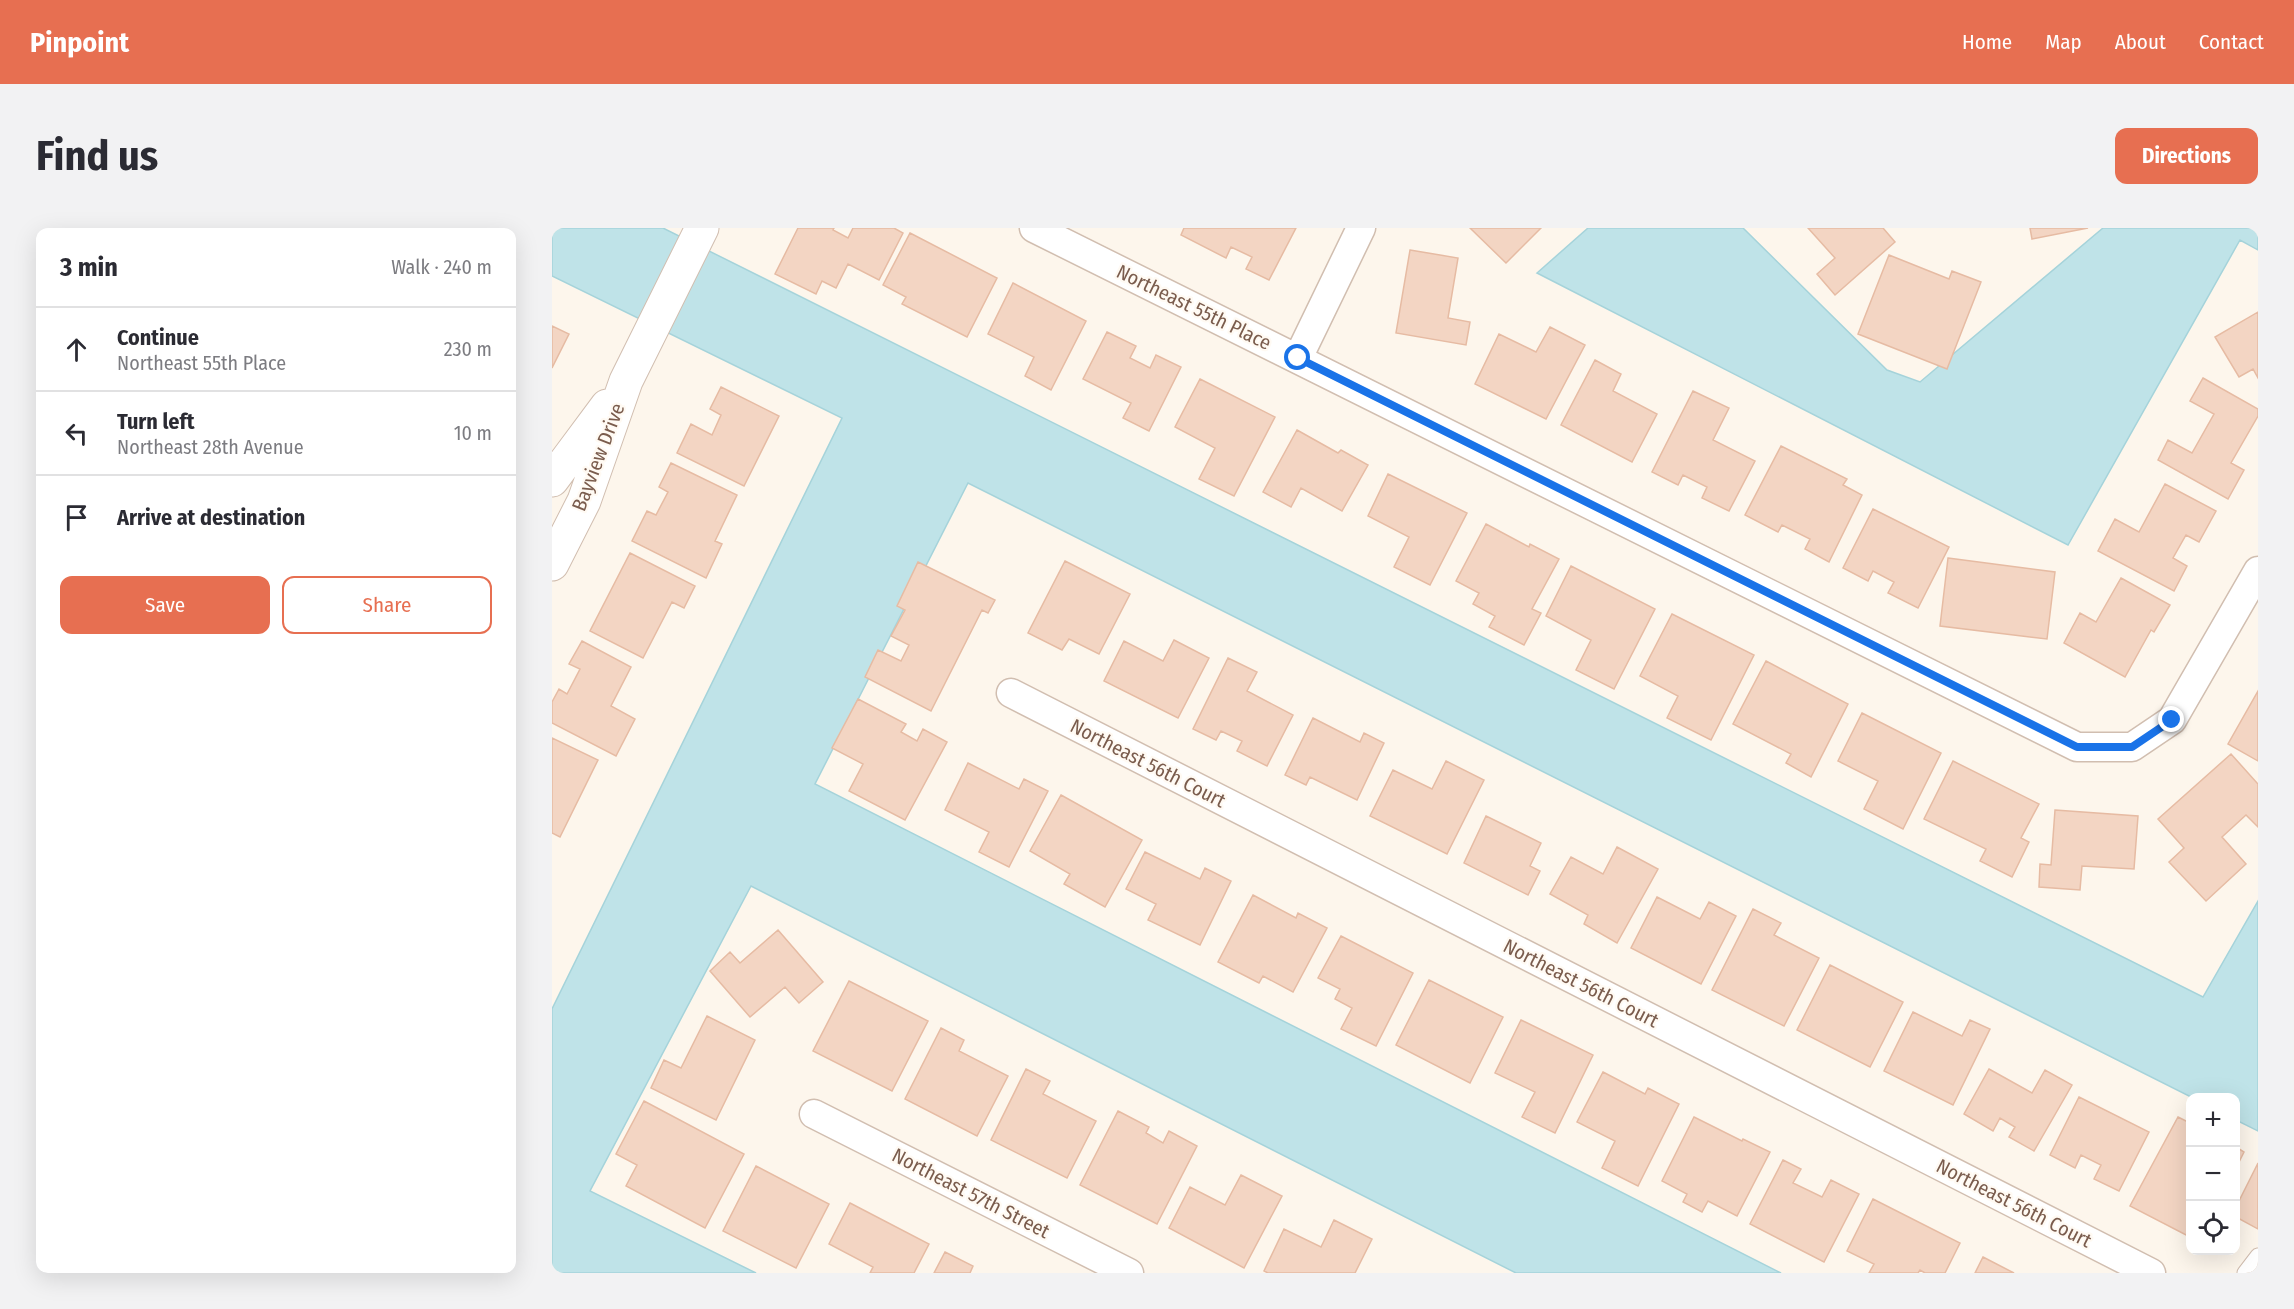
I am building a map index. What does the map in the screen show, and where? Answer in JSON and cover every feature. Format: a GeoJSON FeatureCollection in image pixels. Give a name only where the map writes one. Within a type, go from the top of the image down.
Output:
{"type":"FeatureCollection","features":[{"type":"Feature","properties":{"kind":"street","name":"Bayview Drive"},"geometry":{"type":"LineString","coordinates":[[552,564],[584,501],[626,381],[702,228]]}},
{"type":"Feature","properties":{"kind":"street","name":"Northeast 55th Place"},"geometry":{"type":"LineString","coordinates":[[1034,228],[2077,747],[2132,747],[2172,720],[2258,571]]}},
{"type":"Feature","properties":{"kind":"street"},"geometry":{"type":"LineString","coordinates":[[1298,358],[1360,228]]}},
{"type":"Feature","properties":{"kind":"street","name":"Bayview Drive"},"geometry":{"type":"LineString","coordinates":[[552,480],[626,381]]}},
{"type":"Feature","properties":{"kind":"street"},"geometry":{"type":"LineString","coordinates":[[552,486],[584,501]]}},
{"type":"Feature","properties":{"kind":"street","name":"Northeast 56th Court"},"geometry":{"type":"LineString","coordinates":[[1011,693],[2151,1273]]}},
{"type":"Feature","properties":{"kind":"street","name":"Northeast 57th Street"},"geometry":{"type":"LineString","coordinates":[[814,1114],[1129,1273]]}},
{"type":"Feature","properties":{"kind":"lane"},"geometry":{"type":"LineString","coordinates":[[2244,1273],[2258,1256]]}},
{"type":"Feature","properties":{"kind":"water"},"geometry":{"type":"Polygon","coordinates":[[[552,228],[663,228],[2203,997],[2258,901],[2258,1131],[2240,1122],[2240,1093],[2186,1094],[968,483],[815,784],[1781,1273],[1516,1273],[751,886],[590,1191],[756,1273],[552,1273],[552,1009],[842,418],[552,276],[552,228]]]}},
{"type":"Feature","properties":{"kind":"water"},"geometry":{"type":"Polygon","coordinates":[[[1588,228],[1743,228],[1887,370],[1920,382],[2103,228],[2258,228],[2258,250],[2240,240],[2068,545],[1537,273],[1588,228]]]}},
{"type":"Feature","properties":{"kind":"building"},"geometry":{"type":"Polygon","coordinates":[[[798,228],[834,228],[833,230],[848,238],[853,228],[894,228],[903,233],[879,280],[848,264],[836,288],[822,281],[816,294],[775,274],[798,228]]]}},
{"type":"Feature","properties":{"kind":"building"},"geometry":{"type":"Polygon","coordinates":[[[1184,228],[1296,228],[1269,280],[1246,269],[1252,257],[1231,247],[1226,258],[1181,235],[1184,228]]]}},
{"type":"Feature","properties":{"kind":"building"},"geometry":{"type":"Polygon","coordinates":[[[1470,228],[1541,228],[1506,263],[1470,228]]]}},
{"type":"Feature","properties":{"kind":"building"},"geometry":{"type":"Polygon","coordinates":[[[1808,228],[1883,228],[1895,242],[1835,295],[1817,274],[1835,258],[1808,228]]]}},
{"type":"Feature","properties":{"kind":"building"},"geometry":{"type":"Polygon","coordinates":[[[2030,228],[2088,228],[2032,239],[2030,228]]]}},
{"type":"Feature","properties":{"kind":"building"},"geometry":{"type":"Polygon","coordinates":[[[910,233],[997,278],[967,337],[902,304],[906,297],[883,285],[910,233]]]}},
{"type":"Feature","properties":{"kind":"building"},"geometry":{"type":"Polygon","coordinates":[[[1410,250],[1458,258],[1448,318],[1470,322],[1466,345],[1396,333],[1410,250]]]}},
{"type":"Feature","properties":{"kind":"building"},"geometry":{"type":"Polygon","coordinates":[[[1889,255],[1949,279],[1952,271],[1981,282],[1947,369],[1858,334],[1889,255]]]}},
{"type":"Feature","properties":{"kind":"building"},"geometry":{"type":"Polygon","coordinates":[[[1013,283],[1086,321],[1051,390],[1025,376],[1034,357],[988,334],[1013,283]]]}},
{"type":"Feature","properties":{"kind":"building"},"geometry":{"type":"Polygon","coordinates":[[[2258,312],[2258,378],[2253,369],[2239,377],[2215,337],[2258,312]]]}},
{"type":"Feature","properties":{"kind":"building"},"geometry":{"type":"Polygon","coordinates":[[[552,326],[569,334],[552,368],[552,326]]]}},
{"type":"Feature","properties":{"kind":"building"},"geometry":{"type":"Polygon","coordinates":[[[1550,327],[1585,345],[1546,419],[1475,384],[1499,334],[1536,352],[1550,327]]]}},
{"type":"Feature","properties":{"kind":"building"},"geometry":{"type":"Polygon","coordinates":[[[1107,332],[1136,346],[1130,358],[1150,368],[1156,355],[1181,367],[1149,431],[1123,418],[1131,403],[1083,379],[1107,332]]]}},
{"type":"Feature","properties":{"kind":"building"},"geometry":{"type":"Polygon","coordinates":[[[1595,360],[1621,374],[1613,391],[1657,414],[1632,462],[1561,425],[1595,360]]]}},
{"type":"Feature","properties":{"kind":"building"},"geometry":{"type":"Polygon","coordinates":[[[2203,378],[2258,409],[2258,416],[2231,463],[2244,470],[2228,499],[2158,460],[2168,440],[2192,453],[2214,414],[2190,401],[2203,378]]]}},
{"type":"Feature","properties":{"kind":"building"},"geometry":{"type":"Polygon","coordinates":[[[1200,379],[1275,417],[1234,496],[1199,479],[1215,448],[1175,427],[1200,379]]]}},
{"type":"Feature","properties":{"kind":"building"},"geometry":{"type":"Polygon","coordinates":[[[721,387],[779,416],[744,486],[677,453],[691,424],[712,435],[721,415],[710,409],[721,387]]]}},
{"type":"Feature","properties":{"kind":"building"},"geometry":{"type":"Polygon","coordinates":[[[1693,391],[1729,408],[1713,440],[1755,461],[1729,511],[1702,498],[1707,487],[1683,475],[1678,485],[1652,472],[1693,391]]]}},
{"type":"Feature","properties":{"kind":"building"},"geometry":{"type":"Polygon","coordinates":[[[1297,430],[1338,453],[1341,450],[1368,465],[1342,511],[1301,488],[1291,507],[1263,492],[1297,430]]]}},
{"type":"Feature","properties":{"kind":"building"},"geometry":{"type":"Polygon","coordinates":[[[1781,446],[1847,479],[1843,485],[1862,495],[1829,562],[1805,549],[1810,539],[1782,525],[1778,532],[1745,515],[1781,446]]]}},
{"type":"Feature","properties":{"kind":"building"},"geometry":{"type":"Polygon","coordinates":[[[671,463],[737,495],[715,541],[722,544],[706,578],[632,541],[647,511],[656,515],[668,492],[659,487],[671,463]]]}},
{"type":"Feature","properties":{"kind":"building"},"geometry":{"type":"Polygon","coordinates":[[[1388,474],[1467,513],[1430,585],[1394,567],[1409,537],[1368,516],[1388,474]]]}},
{"type":"Feature","properties":{"kind":"building"},"geometry":{"type":"Polygon","coordinates":[[[2165,484],[2216,511],[2199,542],[2186,535],[2173,558],[2187,566],[2174,591],[2098,551],[2115,519],[2139,532],[2165,484]]]}},
{"type":"Feature","properties":{"kind":"building"},"geometry":{"type":"Polygon","coordinates":[[[1873,509],[1949,547],[1918,608],[1888,593],[1894,582],[1873,571],[1868,581],[1843,568],[1873,509]]]}},
{"type":"Feature","properties":{"kind":"building"},"geometry":{"type":"Polygon","coordinates":[[[1486,524],[1529,547],[1530,544],[1559,559],[1532,609],[1541,613],[1524,645],[1489,627],[1495,616],[1473,604],[1479,593],[1456,581],[1486,524]]]}},
{"type":"Feature","properties":{"kind":"building"},"geometry":{"type":"Polygon","coordinates":[[[630,553],[695,586],[684,608],[672,602],[643,658],[590,631],[630,553]]]}},
{"type":"Feature","properties":{"kind":"building"},"geometry":{"type":"Polygon","coordinates":[[[1948,558],[2055,572],[2047,639],[1940,626],[1948,558]]]}},
{"type":"Feature","properties":{"kind":"building"},"geometry":{"type":"Polygon","coordinates":[[[1065,561],[1130,594],[1099,654],[1069,639],[1062,650],[1028,633],[1065,561]]]}},
{"type":"Feature","properties":{"kind":"building"},"geometry":{"type":"Polygon","coordinates":[[[918,562],[995,600],[988,613],[982,610],[931,711],[865,677],[878,650],[901,661],[909,645],[891,636],[905,610],[897,606],[918,562]]]}},
{"type":"Feature","properties":{"kind":"building"},"geometry":{"type":"Polygon","coordinates":[[[1571,566],[1655,609],[1614,689],[1576,670],[1591,640],[1546,616],[1571,566]]]}},
{"type":"Feature","properties":{"kind":"building"},"geometry":{"type":"Polygon","coordinates":[[[2121,578],[2170,605],[2154,632],[2151,630],[2125,677],[2064,643],[2080,613],[2096,622],[2121,578]]]}},
{"type":"Feature","properties":{"kind":"building"},"geometry":{"type":"Polygon","coordinates":[[[1672,614],[1754,655],[1711,740],[1667,718],[1678,696],[1640,676],[1672,614]]]}},
{"type":"Feature","properties":{"kind":"building"},"geometry":{"type":"Polygon","coordinates":[[[1174,640],[1209,658],[1178,718],[1104,681],[1124,641],[1163,661],[1174,640]]]}},
{"type":"Feature","properties":{"kind":"building"},"geometry":{"type":"Polygon","coordinates":[[[582,641],[631,667],[611,706],[635,719],[616,756],[552,723],[552,702],[559,689],[567,694],[580,669],[569,664],[582,641]]]}},
{"type":"Feature","properties":{"kind":"building"},"geometry":{"type":"Polygon","coordinates":[[[1228,658],[1257,672],[1247,691],[1293,715],[1267,766],[1237,751],[1242,741],[1221,731],[1216,740],[1193,729],[1228,658]]]}},
{"type":"Feature","properties":{"kind":"building"},"geometry":{"type":"Polygon","coordinates":[[[1766,661],[1848,704],[1811,777],[1786,763],[1791,754],[1733,724],[1766,661]]]}},
{"type":"Feature","properties":{"kind":"building"},"geometry":{"type":"Polygon","coordinates":[[[2258,691],[2258,761],[2228,744],[2258,691]]]}},
{"type":"Feature","properties":{"kind":"building"},"geometry":{"type":"Polygon","coordinates":[[[858,699],[906,724],[901,732],[917,741],[923,729],[947,742],[905,820],[849,791],[863,764],[832,748],[858,699]]]}},
{"type":"Feature","properties":{"kind":"building"},"geometry":{"type":"Polygon","coordinates":[[[1862,713],[1941,753],[1903,829],[1864,809],[1878,781],[1838,761],[1862,713]]]}},
{"type":"Feature","properties":{"kind":"building"},"geometry":{"type":"Polygon","coordinates":[[[1313,718],[1360,742],[1364,733],[1384,743],[1357,800],[1310,777],[1306,785],[1285,775],[1313,718]]]}},
{"type":"Feature","properties":{"kind":"building"},"geometry":{"type":"Polygon","coordinates":[[[552,738],[598,760],[560,837],[552,833],[552,738]]]}},
{"type":"Feature","properties":{"kind":"building"},"geometry":{"type":"Polygon","coordinates":[[[2231,754],[2258,784],[2258,827],[2246,815],[2222,837],[2246,864],[2206,901],[2169,862],[2184,848],[2158,819],[2231,754]]]}},
{"type":"Feature","properties":{"kind":"building"},"geometry":{"type":"Polygon","coordinates":[[[1446,761],[1484,780],[1447,854],[1370,816],[1393,770],[1432,789],[1446,761]]]}},
{"type":"Feature","properties":{"kind":"building"},"geometry":{"type":"Polygon","coordinates":[[[1953,761],[2039,804],[2021,838],[2029,842],[2012,877],[1980,861],[1986,849],[1924,819],[1953,761]]]}},
{"type":"Feature","properties":{"kind":"building"},"geometry":{"type":"Polygon","coordinates":[[[968,763],[1019,789],[1024,779],[1048,791],[1009,867],[979,852],[989,832],[945,810],[968,763]]]}},
{"type":"Feature","properties":{"kind":"building"},"geometry":{"type":"Polygon","coordinates":[[[1061,795],[1142,840],[1105,907],[1064,884],[1070,874],[1030,851],[1061,795]]]}},
{"type":"Feature","properties":{"kind":"building"},"geometry":{"type":"Polygon","coordinates":[[[2055,810],[2138,816],[2134,869],[2082,866],[2080,890],[2039,887],[2040,864],[2051,865],[2055,810]]]}},
{"type":"Feature","properties":{"kind":"building"},"geometry":{"type":"Polygon","coordinates":[[[1486,816],[1541,843],[1530,866],[1540,871],[1528,895],[1464,863],[1486,816]]]}},
{"type":"Feature","properties":{"kind":"building"},"geometry":{"type":"Polygon","coordinates":[[[1617,847],[1658,869],[1617,943],[1584,924],[1588,915],[1550,894],[1571,857],[1603,874],[1617,847]]]}},
{"type":"Feature","properties":{"kind":"building"},"geometry":{"type":"Polygon","coordinates":[[[1145,852],[1200,879],[1205,868],[1231,881],[1200,945],[1148,920],[1156,904],[1126,889],[1145,852]]]}},
{"type":"Feature","properties":{"kind":"building"},"geometry":{"type":"Polygon","coordinates":[[[1253,895],[1296,918],[1298,913],[1327,928],[1293,992],[1263,976],[1259,983],[1218,962],[1253,895]]]}},
{"type":"Feature","properties":{"kind":"building"},"geometry":{"type":"Polygon","coordinates":[[[1657,897],[1700,919],[1709,902],[1736,916],[1701,984],[1631,948],[1657,897]]]}},
{"type":"Feature","properties":{"kind":"building"},"geometry":{"type":"Polygon","coordinates":[[[1753,909],[1781,923],[1774,935],[1819,958],[1784,1026],[1712,990],[1753,909]]]}},
{"type":"Feature","properties":{"kind":"building"},"geometry":{"type":"Polygon","coordinates":[[[778,930],[823,982],[799,1003],[785,987],[750,1017],[710,971],[730,952],[740,963],[778,930]]]}},
{"type":"Feature","properties":{"kind":"building"},"geometry":{"type":"Polygon","coordinates":[[[1341,936],[1413,973],[1376,1046],[1341,1029],[1352,1008],[1335,999],[1340,989],[1318,978],[1341,936]]]}},
{"type":"Feature","properties":{"kind":"building"},"geometry":{"type":"Polygon","coordinates":[[[1830,965],[1903,1002],[1870,1067],[1797,1030],[1830,965]]]}},
{"type":"Feature","properties":{"kind":"building"},"geometry":{"type":"Polygon","coordinates":[[[1429,980],[1503,1017],[1470,1083],[1396,1045],[1429,980]]]}},
{"type":"Feature","properties":{"kind":"building"},"geometry":{"type":"Polygon","coordinates":[[[849,981],[928,1021],[892,1091],[813,1051],[849,981]]]}},
{"type":"Feature","properties":{"kind":"building"},"geometry":{"type":"Polygon","coordinates":[[[1913,1012],[1962,1036],[1970,1020],[1990,1029],[1953,1105],[1884,1071],[1913,1012]]]}},
{"type":"Feature","properties":{"kind":"building"},"geometry":{"type":"Polygon","coordinates":[[[707,1016],[755,1040],[716,1120],[651,1088],[664,1060],[681,1068],[707,1016]]]}},
{"type":"Feature","properties":{"kind":"building"},"geometry":{"type":"Polygon","coordinates":[[[1521,1020],[1593,1055],[1555,1133],[1522,1117],[1535,1092],[1495,1073],[1521,1020]]]}},
{"type":"Feature","properties":{"kind":"building"},"geometry":{"type":"Polygon","coordinates":[[[941,1028],[964,1040],[959,1051],[1008,1076],[977,1136],[905,1099],[941,1028]]]}},
{"type":"Feature","properties":{"kind":"building"},"geometry":{"type":"Polygon","coordinates":[[[1026,1069],[1050,1081],[1043,1094],[1096,1121],[1067,1178],[991,1140],[1026,1069]]]}},
{"type":"Feature","properties":{"kind":"building"},"geometry":{"type":"Polygon","coordinates":[[[1989,1069],[2032,1093],[2045,1070],[2072,1085],[2034,1151],[2009,1137],[2015,1127],[2000,1118],[1993,1131],[1964,1114],[1989,1069]]]}},
{"type":"Feature","properties":{"kind":"building"},"geometry":{"type":"Polygon","coordinates":[[[1603,1072],[1645,1094],[1648,1088],[1679,1104],[1638,1186],[1602,1168],[1615,1141],[1577,1122],[1603,1072]]]}},
{"type":"Feature","properties":{"kind":"building"},"geometry":{"type":"Polygon","coordinates":[[[2079,1097],[2149,1132],[2119,1191],[2094,1179],[2101,1165],[2081,1155],[2075,1168],[2050,1155],[2079,1097]]]}},
{"type":"Feature","properties":{"kind":"building"},"geometry":{"type":"Polygon","coordinates":[[[644,1101],[744,1154],[705,1228],[626,1186],[637,1165],[616,1154],[644,1101]]]}},
{"type":"Feature","properties":{"kind":"building"},"geometry":{"type":"Polygon","coordinates":[[[1118,1111],[1149,1127],[1146,1133],[1163,1143],[1169,1131],[1197,1146],[1157,1224],[1080,1185],[1118,1111]]]}},
{"type":"Feature","properties":{"kind":"building"},"geometry":{"type":"Polygon","coordinates":[[[1694,1117],[1770,1152],[1737,1216],[1708,1201],[1702,1212],[1683,1202],[1687,1194],[1662,1181],[1694,1117]]]}},
{"type":"Feature","properties":{"kind":"building"},"geometry":{"type":"Polygon","coordinates":[[[2178,1117],[2186,1121],[2186,1235],[2130,1206],[2178,1117]]]}},
{"type":"Feature","properties":{"kind":"building"},"geometry":{"type":"Polygon","coordinates":[[[1783,1160],[1801,1169],[1793,1183],[1822,1197],[1831,1180],[1859,1194],[1824,1262],[1750,1224],[1783,1160]]]}},
{"type":"Feature","properties":{"kind":"building"},"geometry":{"type":"Polygon","coordinates":[[[2258,1163],[2258,1229],[2240,1219],[2240,1199],[2258,1163]]]}},
{"type":"Feature","properties":{"kind":"building"},"geometry":{"type":"Polygon","coordinates":[[[756,1166],[829,1204],[796,1268],[723,1231],[756,1166]]]}},
{"type":"Feature","properties":{"kind":"building"},"geometry":{"type":"Polygon","coordinates":[[[1241,1175],[1282,1196],[1244,1268],[1169,1228],[1190,1187],[1225,1205],[1241,1175]]]}},
{"type":"Feature","properties":{"kind":"building"},"geometry":{"type":"Polygon","coordinates":[[[1873,1199],[1960,1243],[1945,1273],[1925,1273],[1920,1270],[1918,1273],[1869,1273],[1874,1264],[1847,1251],[1873,1199]]]}},
{"type":"Feature","properties":{"kind":"building"},"geometry":{"type":"Polygon","coordinates":[[[850,1203],[929,1244],[914,1273],[870,1273],[873,1267],[829,1244],[850,1203]]]}},
{"type":"Feature","properties":{"kind":"building"},"geometry":{"type":"Polygon","coordinates":[[[1334,1220],[1372,1239],[1355,1273],[1268,1273],[1264,1271],[1284,1229],[1321,1247],[1334,1220]]]}},
{"type":"Feature","properties":{"kind":"building"},"geometry":{"type":"Polygon","coordinates":[[[945,1252],[973,1266],[970,1273],[934,1273],[945,1252]]]}},
{"type":"Feature","properties":{"kind":"building"},"geometry":{"type":"Polygon","coordinates":[[[1983,1257],[2014,1273],[1975,1273],[1983,1257]]]}},
{"type":"Feature","properties":{"kind":"route"},"geometry":{"type":"LineString","coordinates":[[1298,358],[2077,747],[2132,747],[2172,720]]}}]}
